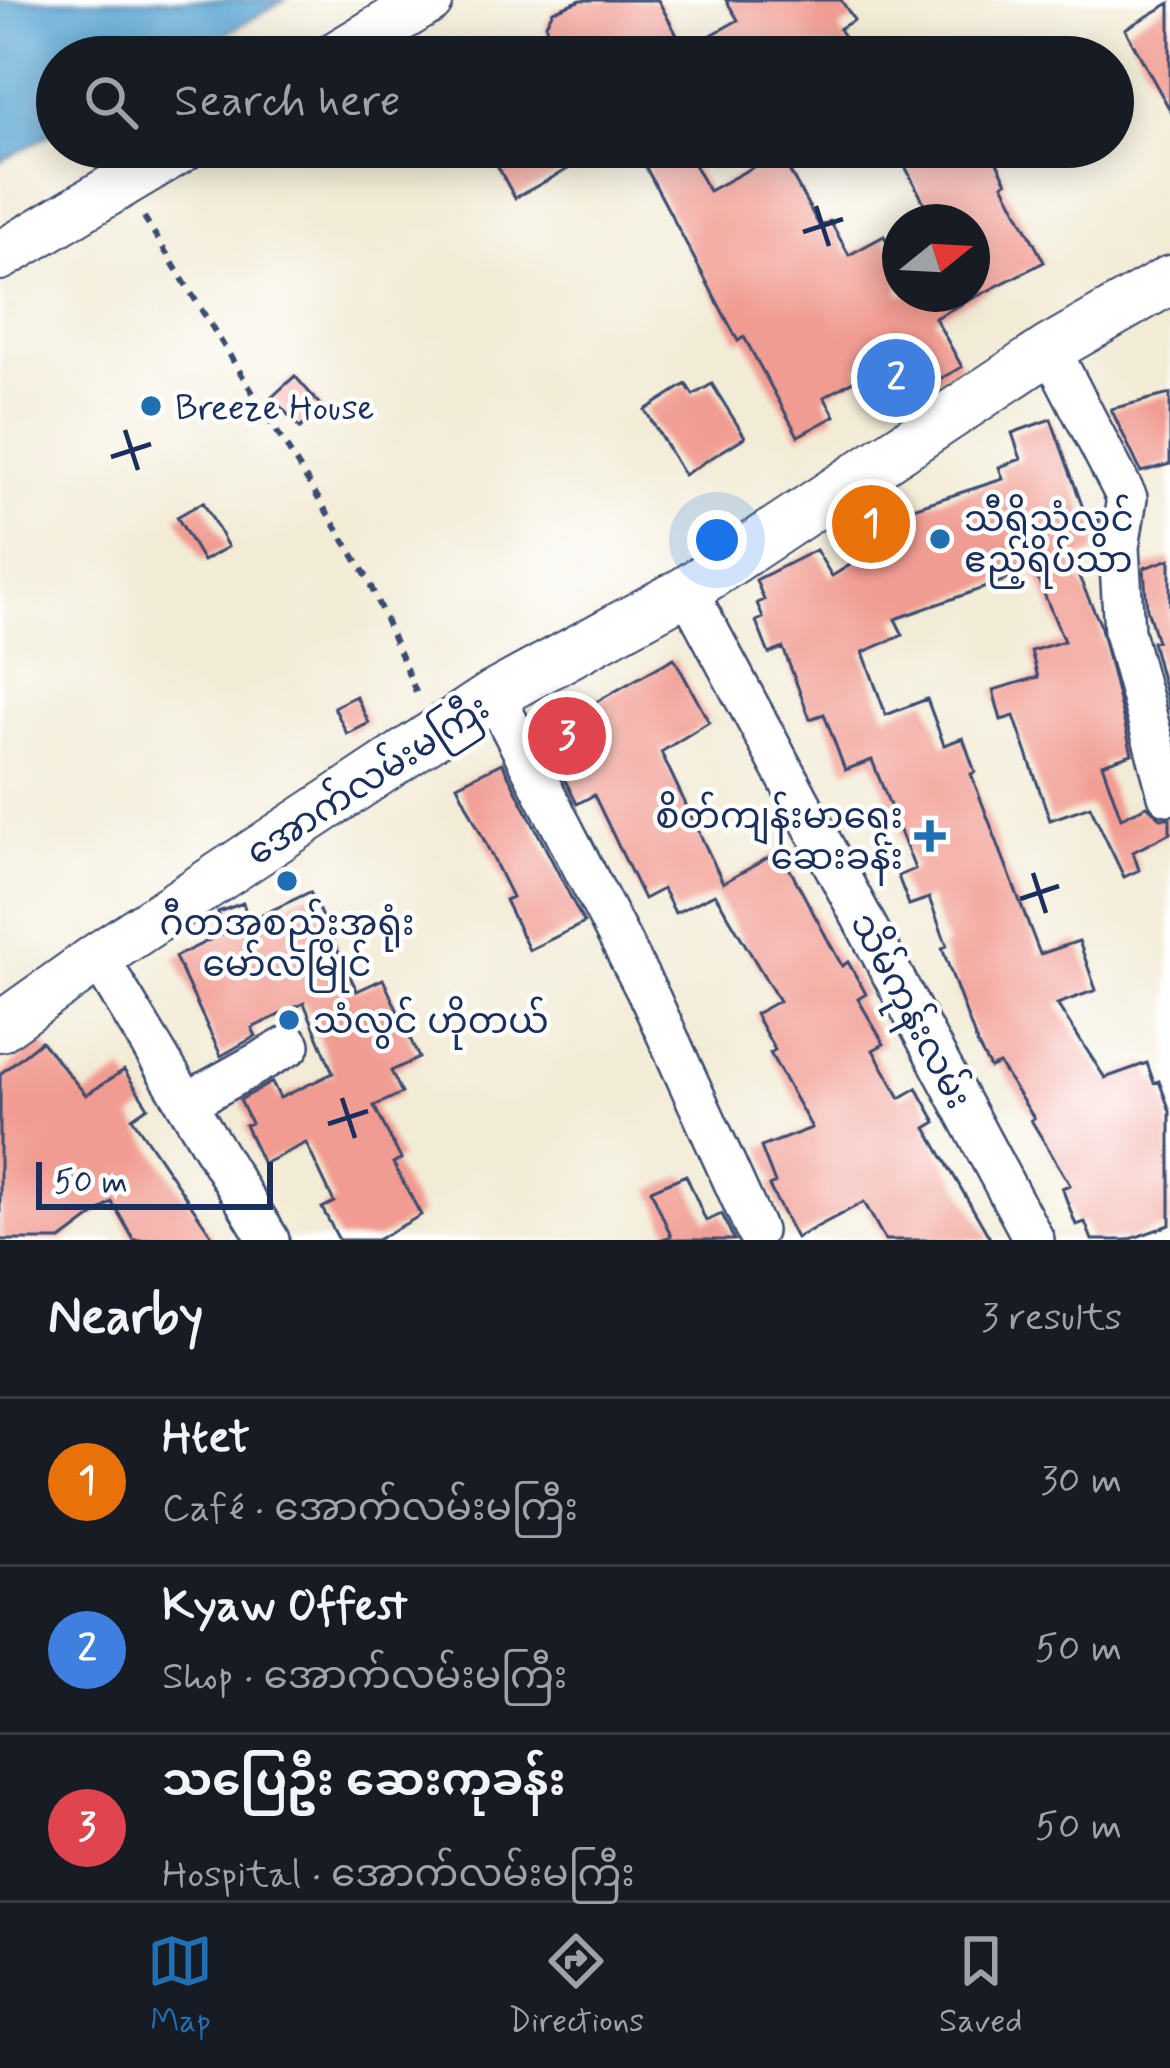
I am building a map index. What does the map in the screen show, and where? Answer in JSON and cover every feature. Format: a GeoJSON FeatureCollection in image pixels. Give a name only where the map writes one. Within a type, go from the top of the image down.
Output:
{"type":"FeatureCollection","features":[{"type":"Feature","properties":{"kind":"main road"},"geometry":{"type":"LineString","coordinates":[[369,36],[429,0]]}},
{"type":"Feature","properties":{"kind":"main road"},"geometry":{"type":"LineString","coordinates":[[0,256],[148,168]]}},
{"type":"Feature","properties":{"kind":"main road","name":"အောက်လမ်းမကြီး"},"geometry":{"type":"LineString","coordinates":[[0,1027],[494,695],[687,590],[1050,350],[1170,280]]}},
{"type":"Feature","properties":{"kind":"street"},"geometry":{"type":"LineString","coordinates":[[1050,350],[1127,498],[1119,547],[1124,632],[1168,795]]}},
{"type":"Feature","properties":{"kind":"street","name":"သိမ်ကုန်းလမ်း"},"geometry":{"type":"LineString","coordinates":[[687,590],[1034,1240]]}},
{"type":"Feature","properties":{"kind":"street"},"geometry":{"type":"LineString","coordinates":[[494,695],[651,1000],[756,1232]]}},
{"type":"Feature","properties":{"kind":"street"},"geometry":{"type":"LineString","coordinates":[[98,957],[264,1238]]}},
{"type":"Feature","properties":{"kind":"street"},"geometry":{"type":"LineString","coordinates":[[186,1103],[290,1045]]}},
{"type":"Feature","properties":{"kind":"path"},"geometry":{"type":"LineString","coordinates":[[123,183],[367,577],[434,734]]}},
{"type":"Feature","properties":{"kind":"water"},"geometry":{"type":"Polygon","coordinates":[[[0,0],[285,0],[222,36],[36,36],[36,142],[0,162],[0,0]]]}},
{"type":"Feature","properties":{"kind":"building"},"geometry":{"type":"Polygon","coordinates":[[[581,0],[658,0],[677,36],[547,36],[546,24],[553,11],[581,0]]]}},
{"type":"Feature","properties":{"kind":"building"},"geometry":{"type":"Polygon","coordinates":[[[726,0],[841,0],[854,20],[839,29],[844,36],[710,36],[738,20],[726,0]]]}},
{"type":"Feature","properties":{"kind":"building"},"geometry":{"type":"Polygon","coordinates":[[[1170,3],[1170,110],[1134,45],[1134,36],[1125,29],[1170,3]]]}},
{"type":"Feature","properties":{"kind":"building"},"geometry":{"type":"Polygon","coordinates":[[[499,168],[570,168],[515,198],[499,168]]]}},
{"type":"Feature","properties":{"kind":"building"},"geometry":{"type":"Polygon","coordinates":[[[646,168],[696,168],[709,191],[751,168],[793,168],[789,170],[820,227],[830,221],[849,255],[882,237],[882,312],[947,312],[935,318],[962,367],[927,386],[904,342],[858,367],[862,376],[824,397],[835,416],[798,436],[744,337],[738,341],[646,168]]]}},
{"type":"Feature","properties":{"kind":"building"},"geometry":{"type":"Polygon","coordinates":[[[906,168],[1000,168],[1007,182],[1003,184],[1044,262],[990,290],[990,204],[925,204],[906,168]]]}},
{"type":"Feature","properties":{"kind":"building"},"geometry":{"type":"Polygon","coordinates":[[[295,376],[323,408],[300,428],[272,397],[295,376]]]}},
{"type":"Feature","properties":{"kind":"building"},"geometry":{"type":"Polygon","coordinates":[[[686,384],[693,395],[712,384],[745,437],[684,475],[645,410],[686,384]]]}},
{"type":"Feature","properties":{"kind":"building"},"geometry":{"type":"Polygon","coordinates":[[[1170,394],[1170,464],[1141,472],[1111,409],[1170,394]]]}},
{"type":"Feature","properties":{"kind":"building"},"geometry":{"type":"Polygon","coordinates":[[[1051,419],[1088,522],[1099,518],[1095,553],[1072,561],[1100,624],[1132,754],[1102,764],[1121,818],[1147,806],[1161,818],[1170,818],[1170,833],[1133,852],[1139,870],[1124,877],[1090,806],[1050,820],[1014,716],[1001,720],[993,690],[1038,677],[1031,651],[1064,641],[1034,570],[895,619],[903,635],[863,652],[886,715],[927,699],[944,745],[963,738],[975,772],[971,774],[1040,954],[1079,941],[1096,990],[1057,1004],[1105,1078],[1147,1063],[1154,1083],[1159,1081],[1170,1111],[1170,1225],[1128,1240],[1092,1240],[1085,1222],[1076,1225],[1062,1188],[1070,1185],[1034,1118],[999,1064],[990,1068],[978,1046],[929,898],[909,905],[898,876],[915,869],[872,760],[845,770],[824,714],[810,719],[783,648],[769,654],[756,621],[763,618],[757,603],[764,600],[756,580],[816,550],[832,576],[863,557],[854,539],[885,526],[882,518],[1003,479],[999,467],[1021,459],[1012,433],[1051,419]]]}},
{"type":"Feature","properties":{"kind":"building"},"geometry":{"type":"Polygon","coordinates":[[[203,502],[228,547],[203,561],[177,517],[203,502]]]}},
{"type":"Feature","properties":{"kind":"building"},"geometry":{"type":"Polygon","coordinates":[[[1170,559],[1170,710],[1152,642],[1157,641],[1147,609],[1144,568],[1170,559]]]}},
{"type":"Feature","properties":{"kind":"building"},"geometry":{"type":"Polygon","coordinates":[[[674,658],[709,722],[661,752],[723,883],[780,851],[842,966],[848,962],[866,994],[858,999],[884,1044],[873,1050],[900,1098],[917,1088],[936,1122],[926,1128],[991,1240],[885,1240],[864,1202],[796,1238],[769,1186],[775,1183],[761,1147],[812,1128],[770,1053],[775,1050],[755,1014],[779,1001],[715,894],[675,913],[663,889],[644,899],[594,795],[577,804],[541,733],[674,658]]]}},
{"type":"Feature","properties":{"kind":"building"},"geometry":{"type":"Polygon","coordinates":[[[356,696],[369,723],[347,734],[334,707],[356,696]]]}},
{"type":"Feature","properties":{"kind":"building"},"geometry":{"type":"Polygon","coordinates":[[[502,763],[584,923],[529,950],[505,900],[512,897],[457,785],[502,763]]]}},
{"type":"Feature","properties":{"kind":"building"},"geometry":{"type":"Polygon","coordinates":[[[310,892],[357,991],[383,979],[419,1058],[391,1071],[402,1093],[374,1106],[401,1159],[393,1163],[421,1215],[377,1240],[339,1240],[322,1208],[334,1202],[306,1143],[263,1164],[245,1125],[251,1123],[240,1100],[272,1082],[280,1098],[333,1073],[304,1003],[252,1028],[256,1036],[221,1056],[175,957],[224,933],[218,912],[243,903],[249,921],[310,892]]]}},
{"type":"Feature","properties":{"kind":"building"},"geometry":{"type":"Polygon","coordinates":[[[41,1041],[86,1095],[124,1070],[148,1107],[132,1118],[215,1240],[134,1240],[112,1202],[61,1240],[0,1240],[0,1074],[41,1041]]]}},
{"type":"Feature","properties":{"kind":"building"},"geometry":{"type":"Polygon","coordinates":[[[686,1175],[706,1221],[722,1214],[734,1240],[661,1240],[671,1236],[651,1190],[686,1175]]]}},
{"type":"Feature","properties":{"kind":"place","name":"Kyaw Offest"},"geometry":{"type":"Point","coordinates":[896,378]}},
{"type":"Feature","properties":{"kind":"place","name":"Breeze House"},"geometry":{"type":"Point","coordinates":[151,406]}},
{"type":"Feature","properties":{"kind":"place","name":"Htet"},"geometry":{"type":"Point","coordinates":[871,524]}},
{"type":"Feature","properties":{"kind":"place","name":"သီရိသံလွင် ဧည့်ရိပ်သာ"},"geometry":{"type":"Point","coordinates":[940,539]}},
{"type":"Feature","properties":{"kind":"place","name":"သပြေဦး ဆေးကုခန်း"},"geometry":{"type":"Point","coordinates":[567,736]}},
{"type":"Feature","properties":{"kind":"place","name":"စိတ်ကျန်းမာရေး ဆေးခန်း"},"geometry":{"type":"Point","coordinates":[930,836]}},
{"type":"Feature","properties":{"kind":"place","name":"ဂီတအစည်းအရုံး မော်လမြိုင်"},"geometry":{"type":"Point","coordinates":[287,881]}},
{"type":"Feature","properties":{"kind":"place","name":"သံလွင် ဟိုတယ်"},"geometry":{"type":"Point","coordinates":[289,1020]}}]}
